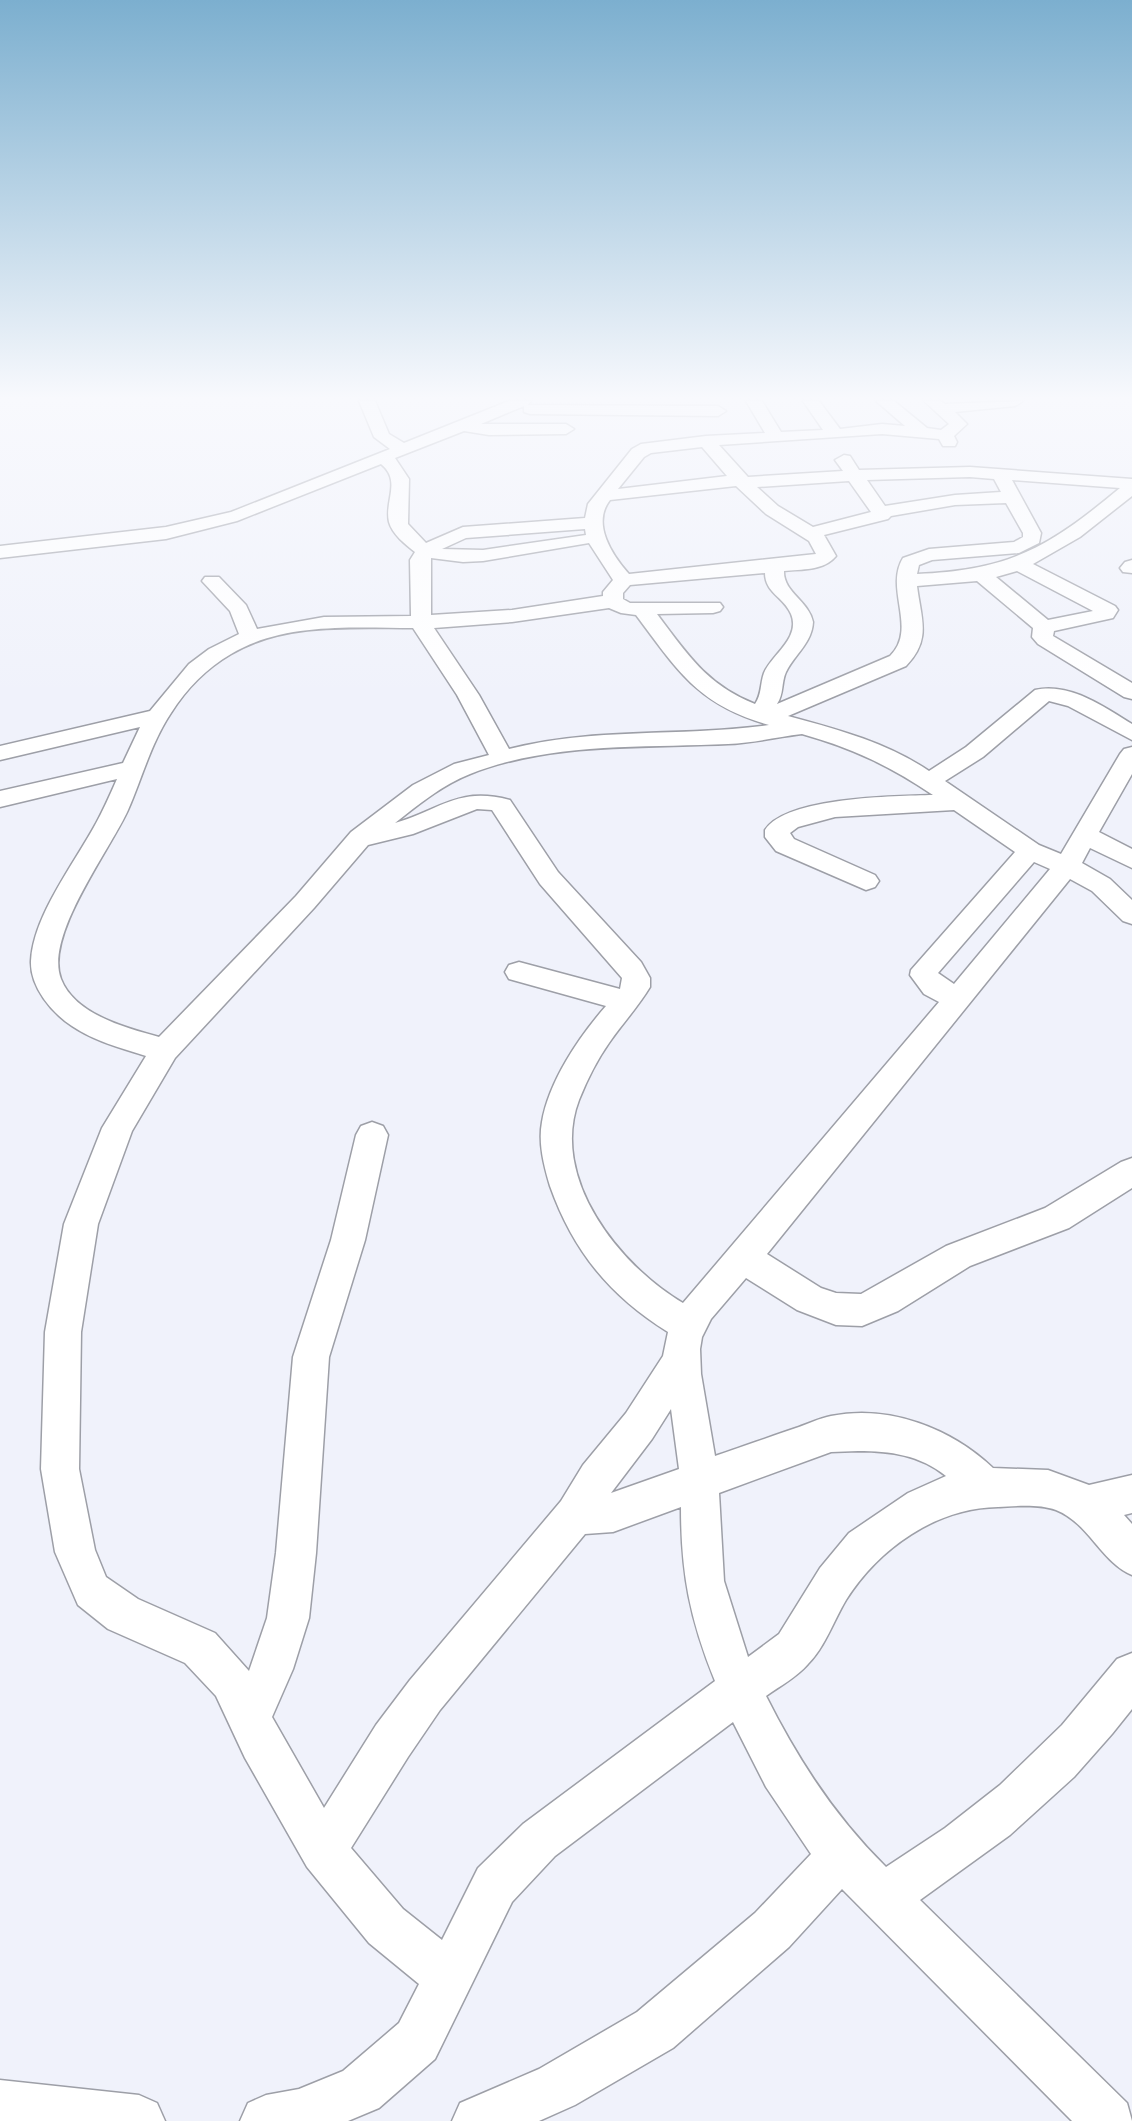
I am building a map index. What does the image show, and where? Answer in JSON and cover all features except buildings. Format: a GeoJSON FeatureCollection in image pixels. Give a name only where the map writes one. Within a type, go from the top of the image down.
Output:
{"type":"FeatureCollection","features":[{"type":"Feature","properties":{"kind":"street"},"geometry":{"type":"LineString","coordinates":[[0,552],[166,533],[207,525],[281,500]]}},
{"type":"Feature","properties":{"kind":"street"},"geometry":{"type":"LineString","coordinates":[[402,500],[398,521],[402,530],[425,551]]}},
{"type":"Feature","properties":{"kind":"street"},"geometry":{"type":"LineString","coordinates":[[600,500],[597,504],[595,531],[604,559],[619,590],[619,606],[642,610],[713,607]]}},
{"type":"Feature","properties":{"kind":"street"},"geometry":{"type":"LineString","coordinates":[[165,1050],[93,1026],[58,999],[46,976],[43,958],[49,936],[62,908],[115,811],[131,768],[157,716],[194,671],[221,650],[250,637],[305,626],[470,620],[619,590],[821,560],[826,556],[825,546],[811,533],[780,516],[763,500]]}},
{"type":"Feature","properties":{"kind":"street"},"geometry":{"type":"LineString","coordinates":[[811,533],[880,517],[882,515],[869,500]]}},
{"type":"Feature","properties":{"kind":"street"},"geometry":{"type":"LineString","coordinates":[[880,512],[955,500]]}},
{"type":"Feature","properties":{"kind":"street"},"geometry":{"type":"LineString","coordinates":[[1014,500],[1037,549],[1108,610],[1106,614],[1044,627]]}},
{"type":"Feature","properties":{"kind":"street"},"geometry":{"type":"LineString","coordinates":[[914,580],[981,574],[1037,549],[1115,500]]}},
{"type":"Feature","properties":{"kind":"street"},"geometry":{"type":"LineString","coordinates":[[502,757],[468,695],[427,636],[421,622],[420,560],[425,551],[443,540],[483,530],[595,531]]}},
{"type":"Feature","properties":{"kind":"street"},"geometry":{"type":"LineString","coordinates":[[763,716],[898,661],[909,654],[913,646],[914,580],[910,562],[917,558],[1019,547],[1037,549]]}},
{"type":"Feature","properties":{"kind":"street"},"geometry":{"type":"LineString","coordinates":[[763,716],[774,675],[802,632],[803,622],[796,607],[775,586],[775,567]]}},
{"type":"Feature","properties":{"kind":"street"},"geometry":{"type":"LineString","coordinates":[[981,574],[1044,627]]}},
{"type":"Feature","properties":{"kind":"street"},"geometry":{"type":"LineString","coordinates":[[212,581],[239,609],[250,637]]}},
{"type":"Feature","properties":{"kind":"street"},"geometry":{"type":"LineString","coordinates":[[642,610],[691,674],[705,689],[722,699],[763,716],[872,749],[905,765],[1030,851],[1077,851],[1132,860]]}},
{"type":"Feature","properties":{"kind":"street"},"geometry":{"type":"LineString","coordinates":[[1044,627],[1042,637],[1045,640],[1132,692]]}},
{"type":"Feature","properties":{"kind":"street"},"geometry":{"type":"LineString","coordinates":[[929,780],[982,748],[1043,695],[1063,696],[1132,733]]}},
{"type":"Feature","properties":{"kind":"street"},"geometry":{"type":"LineString","coordinates":[[0,753],[157,716]]}},
{"type":"Feature","properties":{"kind":"street"},"geometry":{"type":"LineString","coordinates":[[447,1976],[386,1926],[323,1851],[231,1681],[200,1648],[123,1614],[92,1591],[75,1552],[60,1469],[63,1332],[81,1224],[118,1128],[165,1050],[286,922],[360,838],[440,778],[502,757],[537,749],[614,741],[731,737],[803,727]]}},
{"type":"Feature","properties":{"kind":"street"},"geometry":{"type":"LineString","coordinates":[[323,1851],[392,1741],[425,1695],[575,1515],[597,1479],[639,1426],[683,1345],[744,1258],[958,999],[1121,795],[1132,754]]}},
{"type":"Feature","properties":{"kind":"street"},"geometry":{"type":"LineString","coordinates":[[0,799],[131,768]]}},
{"type":"Feature","properties":{"kind":"street"},"geometry":{"type":"LineString","coordinates":[[360,838],[414,826],[465,804],[480,801],[501,805],[549,878],[631,969],[636,978],[636,987],[593,1043],[559,1114],[555,1141],[575,1212],[595,1246],[621,1278],[650,1304],[683,1345],[699,1479],[699,1536],[704,1581],[718,1633],[741,1689],[781,1769],[816,1824],[1000,2017],[1109,2121]]}},
{"type":"Feature","properties":{"kind":"street"},"geometry":{"type":"LineString","coordinates":[[866,881],[785,845],[778,837],[777,830],[782,824],[805,816],[841,809],[961,802]]}},
{"type":"Feature","properties":{"kind":"street"},"geometry":{"type":"LineString","coordinates":[[958,999],[926,981],[925,970],[1030,851]]}},
{"type":"Feature","properties":{"kind":"street"},"geometry":{"type":"LineString","coordinates":[[1077,851],[1101,885],[1132,915]]}},
{"type":"Feature","properties":{"kind":"street"},"geometry":{"type":"LineString","coordinates":[[519,972],[626,1001]]}},
{"type":"Feature","properties":{"kind":"street"},"geometry":{"type":"LineString","coordinates":[[249,1717],[272,1669],[288,1618],[296,1553],[311,1357],[348,1240],[372,1135]]}},
{"type":"Feature","properties":{"kind":"street"},"geometry":{"type":"LineString","coordinates":[[744,1258],[809,1299],[836,1309],[862,1310],[886,1300],[958,1256],[1057,1218],[1132,1171]]}},
{"type":"Feature","properties":{"kind":"street"},"geometry":{"type":"LineString","coordinates":[[575,1515],[613,1511],[831,1434],[861,1431],[909,1439],[939,1449],[985,1487]]}},
{"type":"Feature","properties":{"kind":"street"},"geometry":{"type":"LineString","coordinates":[[266,2121],[299,2115],[361,2090],[417,2041],[447,1976],[495,1885],[539,1840],[794,1649],[830,1588],[863,1548],[921,1505],[951,1492],[985,1487],[1032,1487],[1061,1492],[1085,1506],[1132,1555]]}},
{"type":"Feature","properties":{"kind":"street"},"geometry":{"type":"LineString","coordinates":[[1085,1506],[1132,1494]]}},
{"type":"Feature","properties":{"kind":"street"},"geometry":{"type":"LineString","coordinates":[[883,1896],[972,1837],[1040,1777],[1099,1719],[1132,1674]]}},
{"type":"Feature","properties":{"kind":"street"},"geometry":{"type":"LineString","coordinates":[[478,2121],[557,2087],[654,2030],[772,1930],[844,1854]]}},
{"type":"Feature","properties":{"kind":"street"},"geometry":{"type":"LineString","coordinates":[[0,2106],[139,2121]]}}]}
